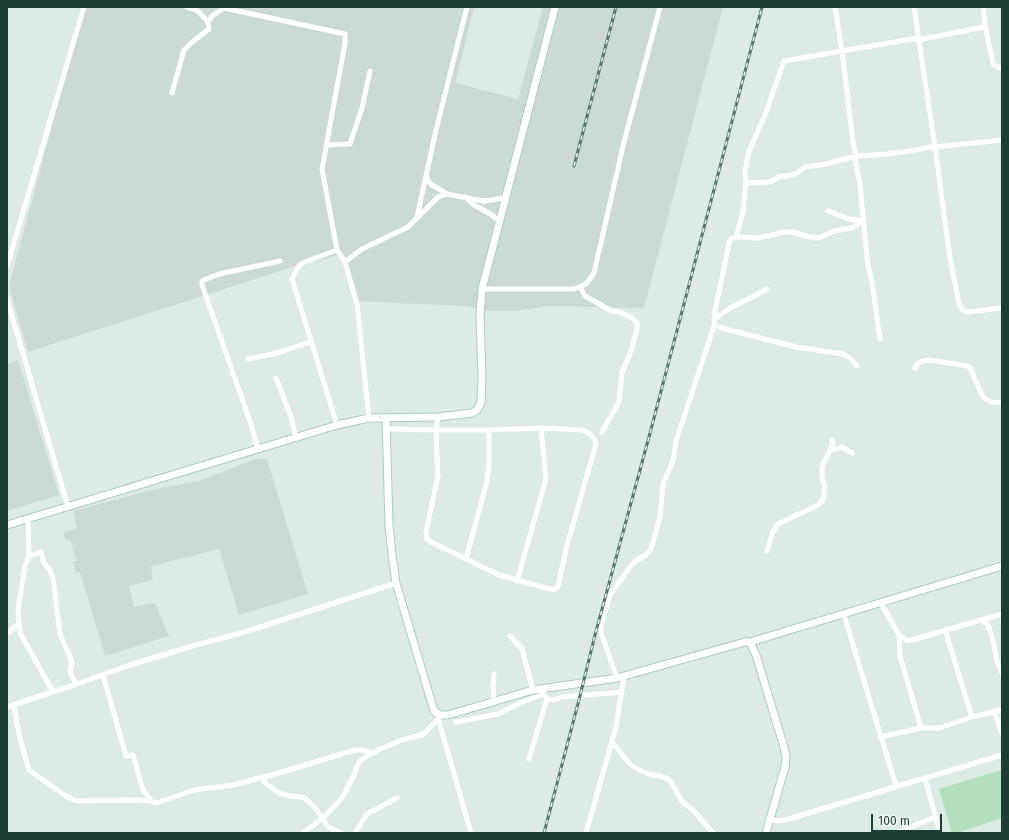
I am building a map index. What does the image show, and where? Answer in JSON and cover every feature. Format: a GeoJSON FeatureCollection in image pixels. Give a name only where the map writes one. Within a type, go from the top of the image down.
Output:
{"type":"FeatureCollection","features":[{"type":"Feature","properties":{"kind":"street"},"geometry":{"type":"LineString","coordinates":[[7,266],[84,7]]}},
{"type":"Feature","properties":{"kind":"street"},"geometry":{"type":"LineString","coordinates":[[172,93],[184,50],[209,29],[208,22],[198,10],[186,7]]}},
{"type":"Feature","properties":{"kind":"street"},"geometry":{"type":"LineString","coordinates":[[417,217],[426,174],[467,7]]}},
{"type":"Feature","properties":{"kind":"street"},"geometry":{"type":"LineString","coordinates":[[7,525],[337,425],[369,418],[438,417],[472,413],[478,410],[481,403],[482,378],[480,315],[482,289],[555,7]]}},
{"type":"Feature","properties":{"kind":"street"},"geometry":{"type":"LineString","coordinates":[[482,289],[563,290],[580,287],[590,279],[594,273],[624,142],[660,7]]}},
{"type":"Feature","properties":{"kind":"street"},"geometry":{"type":"LineString","coordinates":[[835,7],[856,156],[855,159],[860,185],[868,266],[872,282],[880,339]]}},
{"type":"Feature","properties":{"kind":"street"},"geometry":{"type":"LineString","coordinates":[[914,7],[950,258],[960,308],[968,312],[1002,308]]}},
{"type":"Feature","properties":{"kind":"street"},"geometry":{"type":"LineString","coordinates":[[983,7],[992,64],[1002,69]]}},
{"type":"Feature","properties":{"kind":"street"},"geometry":{"type":"LineString","coordinates":[[208,22],[212,16],[224,8],[345,34],[345,43],[322,169],[337,250],[345,262],[357,304],[369,418]]}},
{"type":"Feature","properties":{"kind":"street"},"geometry":{"type":"LineString","coordinates":[[736,237],[743,212],[746,183],[745,171],[749,151],[765,115],[784,61],[980,28],[984,27],[985,24]]}},
{"type":"Feature","properties":{"kind":"street"},"geometry":{"type":"LineString","coordinates":[[327,145],[350,144],[362,108],[370,71]]}},
{"type":"Feature","properties":{"kind":"street"},"geometry":{"type":"LineString","coordinates":[[746,183],[770,182],[779,177],[796,174],[805,167],[826,164],[856,156],[888,154],[935,147],[1002,140]]}},
{"type":"Feature","properties":{"kind":"street"},"geometry":{"type":"LineString","coordinates":[[426,174],[428,181],[432,185],[447,194],[464,196],[483,201],[506,198]]}},
{"type":"Feature","properties":{"kind":"street"},"geometry":{"type":"LineString","coordinates":[[345,262],[362,249],[408,227],[438,197],[447,194]]}},
{"type":"Feature","properties":{"kind":"street"},"geometry":{"type":"LineString","coordinates":[[464,196],[474,205],[492,214],[500,222]]}},
{"type":"Feature","properties":{"kind":"street"},"geometry":{"type":"LineString","coordinates":[[828,211],[863,221]]}},
{"type":"Feature","properties":{"kind":"street"},"geometry":{"type":"LineString","coordinates":[[586,833],[616,727],[622,692],[621,677],[601,633],[601,626],[610,595],[633,563],[646,555],[651,549],[660,517],[663,484],[673,461],[676,441],[714,326],[714,319],[729,243],[731,239],[736,237],[758,238],[785,232],[792,232],[819,238],[834,231],[852,228],[863,221]]}},
{"type":"Feature","properties":{"kind":"street"},"geometry":{"type":"LineString","coordinates":[[337,250],[302,263],[298,267],[292,279],[310,342],[337,425]]}},
{"type":"Feature","properties":{"kind":"street"},"geometry":{"type":"LineString","coordinates":[[258,449],[251,424],[202,282],[219,274],[280,261]]}},
{"type":"Feature","properties":{"kind":"street"},"geometry":{"type":"LineString","coordinates":[[580,287],[585,296],[612,311],[620,312],[632,318],[637,323],[637,329],[631,351],[622,373],[619,402],[602,432]]}},
{"type":"Feature","properties":{"kind":"street"},"geometry":{"type":"LineString","coordinates":[[714,319],[727,310],[766,289]]}},
{"type":"Feature","properties":{"kind":"street"},"geometry":{"type":"LineString","coordinates":[[7,299],[68,507]]}},
{"type":"Feature","properties":{"kind":"street"},"geometry":{"type":"LineString","coordinates":[[714,326],[796,347],[843,354],[849,357],[857,366]]}},
{"type":"Feature","properties":{"kind":"street"},"geometry":{"type":"LineString","coordinates":[[248,359],[277,353],[310,342]]}},
{"type":"Feature","properties":{"kind":"street"},"geometry":{"type":"LineString","coordinates":[[915,368],[919,362],[930,360],[967,366],[971,369],[974,380],[983,397],[991,402],[1002,403]]}},
{"type":"Feature","properties":{"kind":"street"},"geometry":{"type":"LineString","coordinates":[[276,378],[296,438]]}},
{"type":"Feature","properties":{"kind":"street"},"geometry":{"type":"LineString","coordinates":[[387,429],[436,430],[489,430],[541,428],[587,432],[595,440],[596,444],[566,549],[558,587],[555,589],[549,589],[499,575],[427,539],[426,532],[438,476],[436,430],[438,417]]}},
{"type":"Feature","properties":{"kind":"street"},"geometry":{"type":"LineString","coordinates":[[386,418],[389,525],[396,583],[432,708],[439,717],[471,833]]}},
{"type":"Feature","properties":{"kind":"street"},"geometry":{"type":"LineString","coordinates":[[517,581],[546,479],[541,428]]}},
{"type":"Feature","properties":{"kind":"street"},"geometry":{"type":"LineString","coordinates":[[466,559],[486,485],[489,466],[489,430]]}},
{"type":"Feature","properties":{"kind":"street"},"geometry":{"type":"LineString","coordinates":[[767,551],[772,534],[778,524],[818,505],[823,500],[825,487],[822,470],[823,464],[833,443],[832,440]]}},
{"type":"Feature","properties":{"kind":"street"},"geometry":{"type":"LineString","coordinates":[[830,451],[842,447],[852,453]]}},
{"type":"Feature","properties":{"kind":"street"},"geometry":{"type":"LineString","coordinates":[[28,519],[29,556],[25,566],[18,610],[20,633],[53,692]]}},
{"type":"Feature","properties":{"kind":"street"},"geometry":{"type":"LineString","coordinates":[[29,556],[41,552],[44,563],[50,570],[53,578],[60,634],[72,664],[70,668],[71,675],[77,684]]}},
{"type":"Feature","properties":{"kind":"street"},"geometry":{"type":"LineString","coordinates":[[303,833],[323,818],[342,798],[359,762],[371,753],[402,740],[421,735],[426,732],[439,717],[533,690],[621,677],[844,615],[1002,566]]}},
{"type":"Feature","properties":{"kind":"street"},"geometry":{"type":"LineString","coordinates":[[7,707],[196,645],[276,622],[396,583]]}},
{"type":"Feature","properties":{"kind":"street"},"geometry":{"type":"LineString","coordinates":[[881,603],[899,635],[904,639],[911,640],[1002,614]]}},
{"type":"Feature","properties":{"kind":"street"},"geometry":{"type":"LineString","coordinates":[[844,615],[896,786]]}},
{"type":"Feature","properties":{"kind":"street"},"geometry":{"type":"LineString","coordinates":[[981,620],[988,625],[1002,673]]}},
{"type":"Feature","properties":{"kind":"street"},"geometry":{"type":"LineString","coordinates":[[7,634],[19,623]]}},
{"type":"Feature","properties":{"kind":"street"},"geometry":{"type":"LineString","coordinates":[[945,630],[972,717]]}},
{"type":"Feature","properties":{"kind":"street"},"geometry":{"type":"LineString","coordinates":[[899,635],[900,656],[921,728]]}},
{"type":"Feature","properties":{"kind":"street"},"geometry":{"type":"LineString","coordinates":[[510,636],[522,649],[533,690]]}},
{"type":"Feature","properties":{"kind":"street"},"geometry":{"type":"LineString","coordinates":[[750,642],[756,655],[785,751],[785,767],[766,833]]}},
{"type":"Feature","properties":{"kind":"street"},"geometry":{"type":"LineString","coordinates":[[494,674],[494,701]]}},
{"type":"Feature","properties":{"kind":"street"},"geometry":{"type":"LineString","coordinates":[[103,675],[126,756],[133,755],[143,790],[151,801]]}},
{"type":"Feature","properties":{"kind":"street"},"geometry":{"type":"LineString","coordinates":[[456,722],[498,714],[520,703],[544,694],[547,699],[554,700],[562,697],[622,692]]}},
{"type":"Feature","properties":{"kind":"street"},"geometry":{"type":"LineString","coordinates":[[529,759],[547,699]]}},
{"type":"Feature","properties":{"kind":"street"},"geometry":{"type":"LineString","coordinates":[[14,705],[19,735],[29,770],[66,796],[76,801],[111,800],[151,801],[157,803],[194,790],[233,785],[355,750],[371,753]]}},
{"type":"Feature","properties":{"kind":"street"},"geometry":{"type":"LineString","coordinates":[[880,737],[921,728],[939,728],[972,717],[1002,710]]}},
{"type":"Feature","properties":{"kind":"street"},"geometry":{"type":"LineString","coordinates":[[995,712],[1002,734]]}},
{"type":"Feature","properties":{"kind":"street"},"geometry":{"type":"LineString","coordinates":[[612,742],[631,765],[652,775],[661,776],[668,779],[672,783],[680,799],[693,810],[713,833]]}},
{"type":"Feature","properties":{"kind":"street"},"geometry":{"type":"LineString","coordinates":[[769,819],[777,821],[784,820],[1002,755]]}},
{"type":"Feature","properties":{"kind":"street"},"geometry":{"type":"LineString","coordinates":[[266,776],[264,782],[279,793],[303,797],[314,807],[328,827],[341,833]]}},
{"type":"Feature","properties":{"kind":"street"},"geometry":{"type":"LineString","coordinates":[[925,778],[940,833]]}},
{"type":"Feature","properties":{"kind":"street"},"geometry":{"type":"LineString","coordinates":[[356,833],[368,814],[397,798]]}},
{"type":"Feature","properties":{"kind":"street"},"geometry":{"type":"LineString","coordinates":[[896,833],[935,817]]}},
{"type":"Feature","properties":{"kind":"shaded area"},"geometry":{"type":"Polygon","coordinates":[[[84,7],[474,7],[455,83],[518,99],[543,7],[723,7],[644,308],[548,306],[516,311],[491,311],[465,306],[354,301],[349,276],[339,255],[302,264],[28,352],[9,286],[84,7]]]}},
{"type":"Feature","properties":{"kind":"shaded area"},"geometry":{"type":"Polygon","coordinates":[[[18,360],[59,495],[7,511],[7,364],[18,360]]]}},
{"type":"Feature","properties":{"kind":"shaded area"},"geometry":{"type":"Polygon","coordinates":[[[256,459],[267,459],[308,594],[239,615],[219,549],[151,566],[153,580],[129,586],[134,607],[155,603],[169,636],[105,656],[80,572],[76,573],[73,562],[77,561],[70,539],[66,540],[63,533],[77,528],[73,511],[156,489],[199,481],[256,459]]]}},
{"type":"Feature","properties":{"kind":"green space"},"geometry":{"type":"Polygon","coordinates":[[[1001,770],[1002,818],[957,833],[952,833],[939,789],[1001,770]]]}},
{"type":"Feature","properties":{"kind":"railway"},"geometry":{"type":"LineString","coordinates":[[574,166],[616,7]]}},
{"type":"Feature","properties":{"kind":"railway"},"geometry":{"type":"LineString","coordinates":[[544,833],[595,635],[649,437],[762,7]]}}]}
